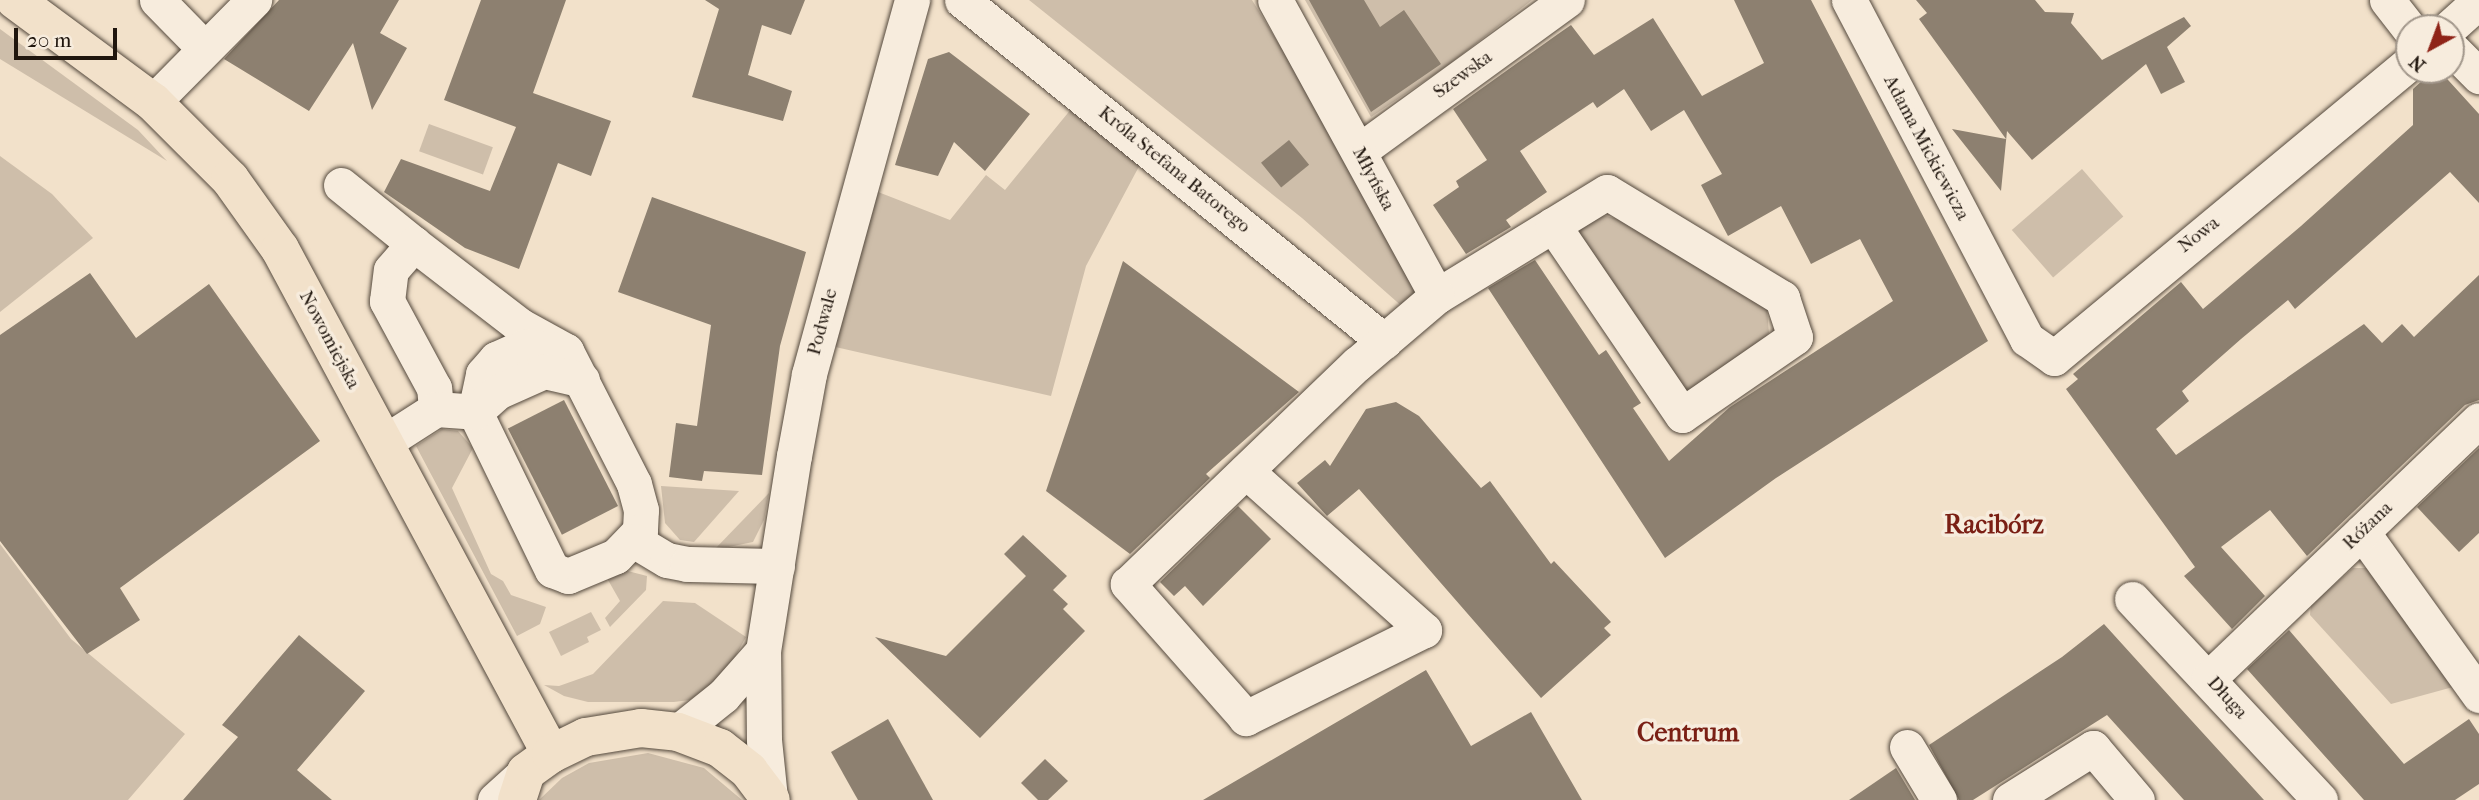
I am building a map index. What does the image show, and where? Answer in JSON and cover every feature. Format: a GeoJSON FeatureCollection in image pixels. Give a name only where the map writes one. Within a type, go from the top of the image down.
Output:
{"type":"FeatureCollection","features":[{"type":"Feature","properties":{"kind":"main road","name":"Nowomiejska"},"geometry":{"type":"LineString","coordinates":[[37,5],[153,102],[230,179],[279,249],[383,443],[531,775]]}},
{"type":"Feature","properties":{"kind":"main road"},"geometry":{"type":"LineString","coordinates":[[531,775],[615,730],[678,732],[730,755],[771,799]]}},
{"type":"Feature","properties":{"kind":"street"},"geometry":{"type":"LineString","coordinates":[[156,0],[204,48]]}},
{"type":"Feature","properties":{"kind":"street"},"geometry":{"type":"LineString","coordinates":[[153,102],[254,0]]}},
{"type":"Feature","properties":{"kind":"street","name":"Podwale"},"geometry":{"type":"LineString","coordinates":[[771,799],[764,740],[763,651],[809,374],[912,0]]}},
{"type":"Feature","properties":{"kind":"street","name":"Króla Stefana Batorego"},"geometry":{"type":"LineString","coordinates":[[962,0],[1384,341]]}},
{"type":"Feature","properties":{"kind":"street","name":"Młyńska"},"geometry":{"type":"LineString","coordinates":[[1275,0],[1437,296]]}},
{"type":"Feature","properties":{"kind":"street","name":"Szewska"},"geometry":{"type":"LineString","coordinates":[[1359,151],[1567,0]]}},
{"type":"Feature","properties":{"kind":"street","name":"Adama Mickiewicza"},"geometry":{"type":"LineString","coordinates":[[1849,0],[2004,295]]}},
{"type":"Feature","properties":{"kind":"street"},"geometry":{"type":"LineString","coordinates":[[2387,0],[2398,14]]}},
{"type":"Feature","properties":{"kind":"street"},"geometry":{"type":"LineString","coordinates":[[2465,14],[2479,1]]}},
{"type":"Feature","properties":{"kind":"street"},"geometry":{"type":"LineString","coordinates":[[2465,62],[2479,76]]}},
{"type":"Feature","properties":{"kind":"street","name":"Nowa"},"geometry":{"type":"LineString","coordinates":[[2004,295],[2027,339],[2054,358],[2395,75]]}},
{"type":"Feature","properties":{"kind":"street"},"geometry":{"type":"LineString","coordinates":[[341,185],[574,365],[634,484],[642,522],[635,541],[616,556],[568,576],[552,570],[475,412]]}},
{"type":"Feature","properties":{"kind":"street"},"geometry":{"type":"LineString","coordinates":[[1246,471],[1424,630],[1247,718],[1128,584],[1246,471],[1384,341],[1437,296],[1607,191],[1782,298],[1795,337],[1682,415],[1553,225]]}},
{"type":"Feature","properties":{"kind":"street"},"geometry":{"type":"LineString","coordinates":[[414,244],[391,270],[387,301],[434,388],[436,409]]}},
{"type":"Feature","properties":{"kind":"street"},"geometry":{"type":"LineString","coordinates":[[383,443],[436,409],[475,412],[497,392],[544,371],[574,365]]}},
{"type":"Feature","properties":{"kind":"street","name":"Różana"},"geometry":{"type":"LineString","coordinates":[[2209,678],[2479,420]]}},
{"type":"Feature","properties":{"kind":"street"},"geometry":{"type":"LineString","coordinates":[[2362,532],[2478,692]]}},
{"type":"Feature","properties":{"kind":"street"},"geometry":{"type":"LineString","coordinates":[[635,541],[667,560],[687,564],[776,566]]}},
{"type":"Feature","properties":{"kind":"street","name":"Długa"},"geometry":{"type":"LineString","coordinates":[[2132,599],[2209,678],[2320,800]]}},
{"type":"Feature","properties":{"kind":"street"},"geometry":{"type":"LineString","coordinates":[[678,732],[723,696],[763,651]]}},
{"type":"Feature","properties":{"kind":"street"},"geometry":{"type":"LineString","coordinates":[[1907,747],[1939,800]]}},
{"type":"Feature","properties":{"kind":"street"},"geometry":{"type":"LineString","coordinates":[[2010,800],[2093,748],[2137,800]]}},
{"type":"Feature","properties":{"kind":"street"},"geometry":{"type":"LineString","coordinates":[[495,800],[531,775]]}},
{"type":"Feature","properties":{"kind":"shaded area"},"geometry":{"type":"Polygon","coordinates":[[[1029,0],[1252,0],[1428,289],[1405,309],[1302,218],[1029,0]]]}},
{"type":"Feature","properties":{"kind":"shaded area"},"geometry":{"type":"Polygon","coordinates":[[[1305,0],[1532,0],[1447,66],[1371,117],[1305,0]]]}},
{"type":"Feature","properties":{"kind":"shaded area"},"geometry":{"type":"Polygon","coordinates":[[[0,29],[138,130],[167,161],[0,59],[0,29]]]}},
{"type":"Feature","properties":{"kind":"shaded area"},"geometry":{"type":"Polygon","coordinates":[[[1076,103],[1144,157],[1086,266],[1051,396],[831,346],[873,190],[950,220],[986,175],[1005,190],[1076,103]]]}},
{"type":"Feature","properties":{"kind":"shaded area"},"geometry":{"type":"Polygon","coordinates":[[[429,124],[493,147],[483,175],[419,151],[429,124]]]}},
{"type":"Feature","properties":{"kind":"shaded area"},"geometry":{"type":"Polygon","coordinates":[[[0,156],[52,194],[93,238],[0,312],[0,156]]]}},
{"type":"Feature","properties":{"kind":"shaded area"},"geometry":{"type":"Polygon","coordinates":[[[2082,169],[2123,217],[2053,278],[2012,230],[2082,169]]]}},
{"type":"Feature","properties":{"kind":"shaded area"},"geometry":{"type":"Polygon","coordinates":[[[1598,214],[1630,222],[1752,296],[1767,310],[1769,333],[1761,344],[1693,389],[1676,391],[1579,240],[1581,225],[1598,214]]]}},
{"type":"Feature","properties":{"kind":"shaded area"},"geometry":{"type":"Polygon","coordinates":[[[442,429],[458,431],[473,448],[452,488],[491,574],[503,581],[511,595],[546,607],[540,624],[517,636],[416,446],[442,429]]]}},
{"type":"Feature","properties":{"kind":"shaded area"},"geometry":{"type":"Polygon","coordinates":[[[661,486],[739,491],[694,542],[680,540],[665,523],[661,486]]]}},
{"type":"Feature","properties":{"kind":"shaded area"},"geometry":{"type":"Polygon","coordinates":[[[769,493],[764,520],[753,542],[714,550],[769,493]]]}},
{"type":"Feature","properties":{"kind":"shaded area"},"geometry":{"type":"Polygon","coordinates":[[[0,544],[71,639],[185,734],[128,800],[0,800],[0,544]]]}},
{"type":"Feature","properties":{"kind":"shaded area"},"geometry":{"type":"Polygon","coordinates":[[[2353,568],[2369,568],[2453,687],[2391,704],[2310,615],[2311,605],[2353,568]]]}},
{"type":"Feature","properties":{"kind":"shaded area"},"geometry":{"type":"Polygon","coordinates":[[[620,569],[647,576],[646,590],[610,627],[605,618],[620,601],[604,573],[620,569]]]}},
{"type":"Feature","properties":{"kind":"shaded area"},"geometry":{"type":"Polygon","coordinates":[[[663,601],[695,603],[746,637],[724,677],[690,700],[674,702],[588,702],[564,696],[544,685],[559,686],[593,674],[663,601]]]}},
{"type":"Feature","properties":{"kind":"shaded area"},"geometry":{"type":"Polygon","coordinates":[[[591,612],[601,630],[587,637],[589,642],[561,656],[549,632],[591,612]]]}},
{"type":"Feature","properties":{"kind":"shaded area"},"geometry":{"type":"Polygon","coordinates":[[[648,753],[704,768],[742,800],[539,800],[562,778],[589,763],[648,753]]]}},
{"type":"Feature","properties":{"kind":"building"},"geometry":{"type":"Polygon","coordinates":[[[279,0],[399,0],[380,33],[407,48],[372,110],[353,43],[309,111],[224,59],[279,0]]]}},
{"type":"Feature","properties":{"kind":"building"},"geometry":{"type":"Polygon","coordinates":[[[481,0],[566,0],[533,93],[611,121],[591,176],[558,163],[519,269],[465,248],[384,192],[401,159],[490,191],[516,127],[444,100],[481,0]]]}},
{"type":"Feature","properties":{"kind":"building"},"geometry":{"type":"Polygon","coordinates":[[[705,0],[805,0],[791,35],[762,25],[748,75],[792,91],[783,121],[692,97],[719,9],[705,0]]]}},
{"type":"Feature","properties":{"kind":"building"},"geometry":{"type":"Polygon","coordinates":[[[1309,0],[1364,0],[1380,27],[1404,10],[1441,64],[1371,112],[1309,0]]]}},
{"type":"Feature","properties":{"kind":"building"},"geometry":{"type":"Polygon","coordinates":[[[1734,0],[1811,0],[1988,341],[1776,478],[1665,558],[1488,288],[1535,260],[1599,355],[1606,350],[1641,403],[1633,408],[1669,461],[1730,407],[1893,301],[1860,239],[1811,264],[1781,206],[1728,236],[1701,185],[1722,174],[1684,110],[1651,131],[1624,89],[1597,108],[1593,102],[1520,151],[1547,192],[1506,220],[1511,227],[1466,254],[1433,205],[1459,187],[1456,181],[1487,160],[1453,109],[1571,25],[1594,55],[1653,18],[1702,96],[1764,63],[1734,0]]]}},
{"type":"Feature","properties":{"kind":"building"},"geometry":{"type":"Polygon","coordinates":[[[1916,0],[2035,0],[2045,12],[2074,13],[2071,23],[2102,60],[2184,17],[2191,26],[2167,47],[2185,82],[2161,94],[2146,64],[2032,160],[2007,131],[2001,191],[1952,129],[2006,139],[1919,19],[1927,13],[1916,0]]]}},
{"type":"Feature","properties":{"kind":"building"},"geometry":{"type":"Polygon","coordinates":[[[949,52],[1030,114],[985,171],[954,142],[938,176],[895,165],[928,59],[949,52]]]}},
{"type":"Feature","properties":{"kind":"building"},"geometry":{"type":"Polygon","coordinates":[[[2419,84],[2452,84],[2479,114],[2479,203],[2450,172],[2295,309],[2288,300],[2241,339],[2182,391],[2189,401],[2156,429],[2176,455],[2364,324],[2382,343],[2402,324],[2414,337],[2479,275],[2479,400],[2465,405],[2307,556],[2270,510],[2221,547],[2265,596],[2232,629],[2184,576],[2195,567],[2066,389],[2078,379],[2073,374],[2181,282],[2203,309],[2301,226],[2413,125],[2413,89],[2419,84]]]}},
{"type":"Feature","properties":{"kind":"building"},"geometry":{"type":"Polygon","coordinates":[[[1289,140],[1309,165],[1281,188],[1261,163],[1289,140]]]}},
{"type":"Feature","properties":{"kind":"building"},"geometry":{"type":"Polygon","coordinates":[[[652,197],[806,252],[780,346],[762,475],[704,471],[702,481],[669,477],[676,423],[697,426],[711,325],[618,292],[652,197]]]}},
{"type":"Feature","properties":{"kind":"building"},"geometry":{"type":"Polygon","coordinates":[[[1123,261],[1299,392],[1206,474],[1210,478],[1130,554],[1046,491],[1123,261]]]}},
{"type":"Feature","properties":{"kind":"building"},"geometry":{"type":"Polygon","coordinates":[[[90,273],[136,338],[209,284],[320,441],[120,588],[140,620],[87,654],[0,541],[0,335],[90,273]]]}},
{"type":"Feature","properties":{"kind":"building"},"geometry":{"type":"Polygon","coordinates":[[[564,400],[618,506],[562,535],[508,429],[564,400]]]}},
{"type":"Feature","properties":{"kind":"building"},"geometry":{"type":"Polygon","coordinates":[[[1396,402],[1419,416],[1481,488],[1490,481],[1551,564],[1554,561],[1611,622],[1604,628],[1611,635],[1541,698],[1359,489],[1327,516],[1297,483],[1325,460],[1330,466],[1366,409],[1396,402]]]}},
{"type":"Feature","properties":{"kind":"building"},"geometry":{"type":"Polygon","coordinates":[[[2479,448],[2479,533],[2459,552],[2417,507],[2479,448]]]}},
{"type":"Feature","properties":{"kind":"building"},"geometry":{"type":"Polygon","coordinates":[[[1238,506],[1271,539],[1203,606],[1185,586],[1174,596],[1160,582],[1238,506]]]}},
{"type":"Feature","properties":{"kind":"building"},"geometry":{"type":"Polygon","coordinates":[[[1023,535],[1067,576],[1053,590],[1068,604],[1063,609],[1085,631],[980,738],[875,637],[946,656],[1026,576],[1004,554],[1023,535]]]}},
{"type":"Feature","properties":{"kind":"building"},"geometry":{"type":"Polygon","coordinates":[[[2104,624],[2264,800],[2184,800],[2107,715],[1973,800],[1959,800],[1929,745],[2062,657],[2104,624]]]}},
{"type":"Feature","properties":{"kind":"building"},"geometry":{"type":"Polygon","coordinates":[[[2289,630],[2404,764],[2469,719],[2479,734],[2479,784],[2455,800],[2364,800],[2247,669],[2289,630]]]}},
{"type":"Feature","properties":{"kind":"building"},"geometry":{"type":"Polygon","coordinates":[[[299,635],[365,691],[297,770],[332,800],[183,800],[238,737],[222,725],[299,635]]]}},
{"type":"Feature","properties":{"kind":"building"},"geometry":{"type":"Polygon","coordinates":[[[1426,670],[1471,746],[1531,712],[1582,800],[1203,800],[1426,670]]]}},
{"type":"Feature","properties":{"kind":"building"},"geometry":{"type":"Polygon","coordinates":[[[888,719],[933,800],[858,800],[831,752],[888,719]]]}},
{"type":"Feature","properties":{"kind":"building"},"geometry":{"type":"Polygon","coordinates":[[[1045,759],[1068,781],[1048,800],[1038,800],[1021,783],[1045,759]]]}},
{"type":"Feature","properties":{"kind":"building"},"geometry":{"type":"Polygon","coordinates":[[[1896,768],[1915,800],[1849,800],[1896,768]]]}},
{"type":"Feature","properties":{"kind":"district","name":"Racibórz"},"geometry":{"type":"Point","coordinates":[1994,525]}},
{"type":"Feature","properties":{"kind":"district","name":"Centrum"},"geometry":{"type":"Point","coordinates":[1688,733]}}]}
